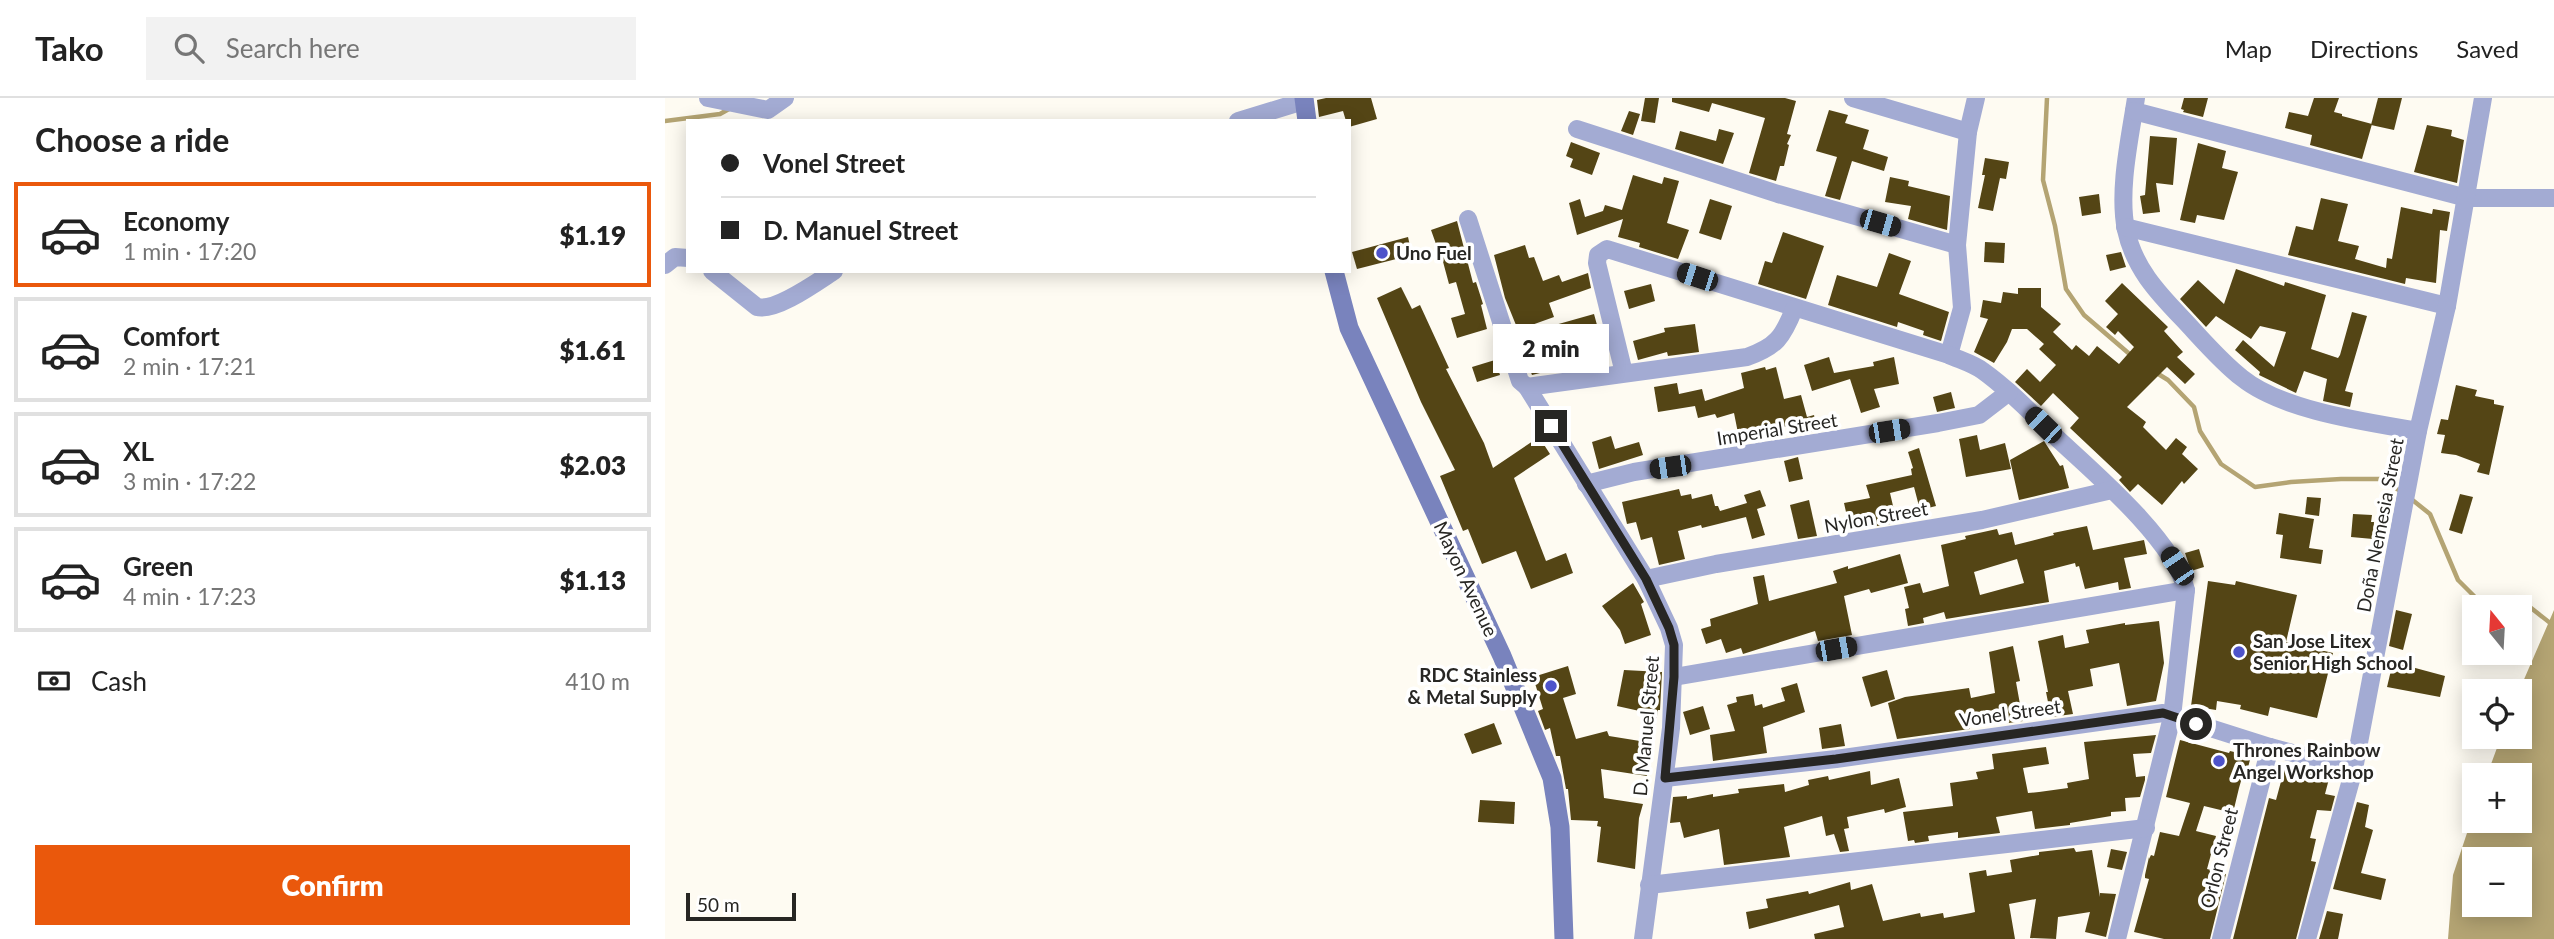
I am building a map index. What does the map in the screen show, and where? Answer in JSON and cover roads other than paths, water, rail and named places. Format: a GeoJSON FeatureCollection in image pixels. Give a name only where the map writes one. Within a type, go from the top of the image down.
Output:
{"type":"FeatureCollection","features":[{"type":"Feature","properties":{"kind":"main road","name":"Mayon Avenue"},"geometry":{"type":"LineString","coordinates":[[1335,273],[1349,328],[1502,656],[1552,778],[1560,827],[1564,939]]}},
{"type":"Feature","properties":{"kind":"street"},"geometry":{"type":"LineString","coordinates":[[708,98],[768,110],[785,98]]}},
{"type":"Feature","properties":{"kind":"street"},"geometry":{"type":"LineString","coordinates":[[1853,98],[1968,132]]}},
{"type":"Feature","properties":{"kind":"street"},"geometry":{"type":"LineString","coordinates":[[1949,355],[1962,308],[1957,245],[1968,132],[1976,98]]}},
{"type":"Feature","properties":{"kind":"street","name":"Doña Nemesia Street"},"geometry":{"type":"LineString","coordinates":[[2307,939],[2354,769],[2419,431],[2448,306],[2483,98]]}},
{"type":"Feature","properties":{"kind":"street"},"geometry":{"type":"LineString","coordinates":[[2419,431],[2317,411],[2264,392],[2242,379],[2153,287],[2139,268],[2125,227],[2125,166],[2135,104],[2467,198],[2554,198]]}},
{"type":"Feature","properties":{"kind":"street"},"geometry":{"type":"LineString","coordinates":[[1248,119],[1305,107]]}},
{"type":"Feature","properties":{"kind":"street"},"geometry":{"type":"LineString","coordinates":[[1577,129],[1778,194],[1957,245]]}},
{"type":"Feature","properties":{"kind":"street","name":"D. Manuel Street"},"geometry":{"type":"LineString","coordinates":[[1468,219],[1520,381],[1527,387],[1646,579],[1674,645],[1674,677],[1665,778],[1643,939]]}},
{"type":"Feature","properties":{"kind":"street"},"geometry":{"type":"LineString","coordinates":[[2125,227],[2448,306]]}},
{"type":"Feature","properties":{"kind":"street"},"geometry":{"type":"LineString","coordinates":[[1624,373],[1597,263],[1598,255],[1605,250],[1624,253],[1794,309],[1949,355],[1981,370],[2009,392],[2112,490],[2164,546],[2183,577],[2186,590],[2172,717],[2117,939]]}},
{"type":"Feature","properties":{"kind":"street"},"geometry":{"type":"LineString","coordinates":[[665,265],[675,257],[686,258]]}},
{"type":"Feature","properties":{"kind":"street"},"geometry":{"type":"LineString","coordinates":[[714,273],[757,307],[763,308],[792,296],[831,273]]}},
{"type":"Feature","properties":{"kind":"street"},"geometry":{"type":"LineString","coordinates":[[1527,387],[1747,357],[1774,345],[1786,328],[1794,309]]}},
{"type":"Feature","properties":{"kind":"street","name":"Imperial Street"},"geometry":{"type":"LineString","coordinates":[[1587,484],[1634,472],[1938,424],[1979,415],[2009,392]]}},
{"type":"Feature","properties":{"kind":"street","name":"Nylon Street"},"geometry":{"type":"LineString","coordinates":[[1646,579],[1716,564],[1982,520],[2112,490]]}},
{"type":"Feature","properties":{"kind":"street"},"geometry":{"type":"LineString","coordinates":[[1674,677],[2186,590]]}},
{"type":"Feature","properties":{"kind":"street","name":"Vonel Street"},"geometry":{"type":"LineString","coordinates":[[1665,778],[1836,759],[2163,713],[2270,747],[2354,769]]}},
{"type":"Feature","properties":{"kind":"street","name":"Orlon Street"},"geometry":{"type":"LineString","coordinates":[[2221,939],[2270,747]]}},
{"type":"Feature","properties":{"kind":"street"},"geometry":{"type":"LineString","coordinates":[[1649,885],[2146,828]]}},
{"type":"Feature","properties":{"kind":"waterway"},"geometry":{"type":"LineString","coordinates":[[2047,98],[2043,180],[2055,226],[2066,289],[2084,315],[2133,357]]}},
{"type":"Feature","properties":{"kind":"waterway"},"geometry":{"type":"LineString","coordinates":[[665,121],[720,114],[729,109]]}},
{"type":"Feature","properties":{"kind":"waterway"},"geometry":{"type":"LineString","coordinates":[[2155,372],[2168,380],[2194,407],[2200,431],[2221,464],[2255,487],[2291,482],[2382,479],[2403,493]]}},
{"type":"Feature","properties":{"kind":"waterway"},"geometry":{"type":"LineString","coordinates":[[2410,498],[2430,514],[2458,580],[2473,595]]}},
{"type":"Feature","properties":{"kind":"waterway"},"geometry":{"type":"LineString","coordinates":[[2532,609],[2554,626]]}},
{"type":"Feature","properties":{"kind":"place","name":"Uno Fuel"},"geometry":{"type":"Point","coordinates":[1382,253]}},
{"type":"Feature","properties":{"kind":"place","name":"San Jose Litex Senior High School"},"geometry":{"type":"Point","coordinates":[2239,652]}},
{"type":"Feature","properties":{"kind":"place","name":"RDC Stainless & Metal Supply"},"geometry":{"type":"Point","coordinates":[1551,686]}},
{"type":"Feature","properties":{"kind":"place","name":"Thrones Rainbow Angel Workshop"},"geometry":{"type":"Point","coordinates":[2219,761]}}]}
